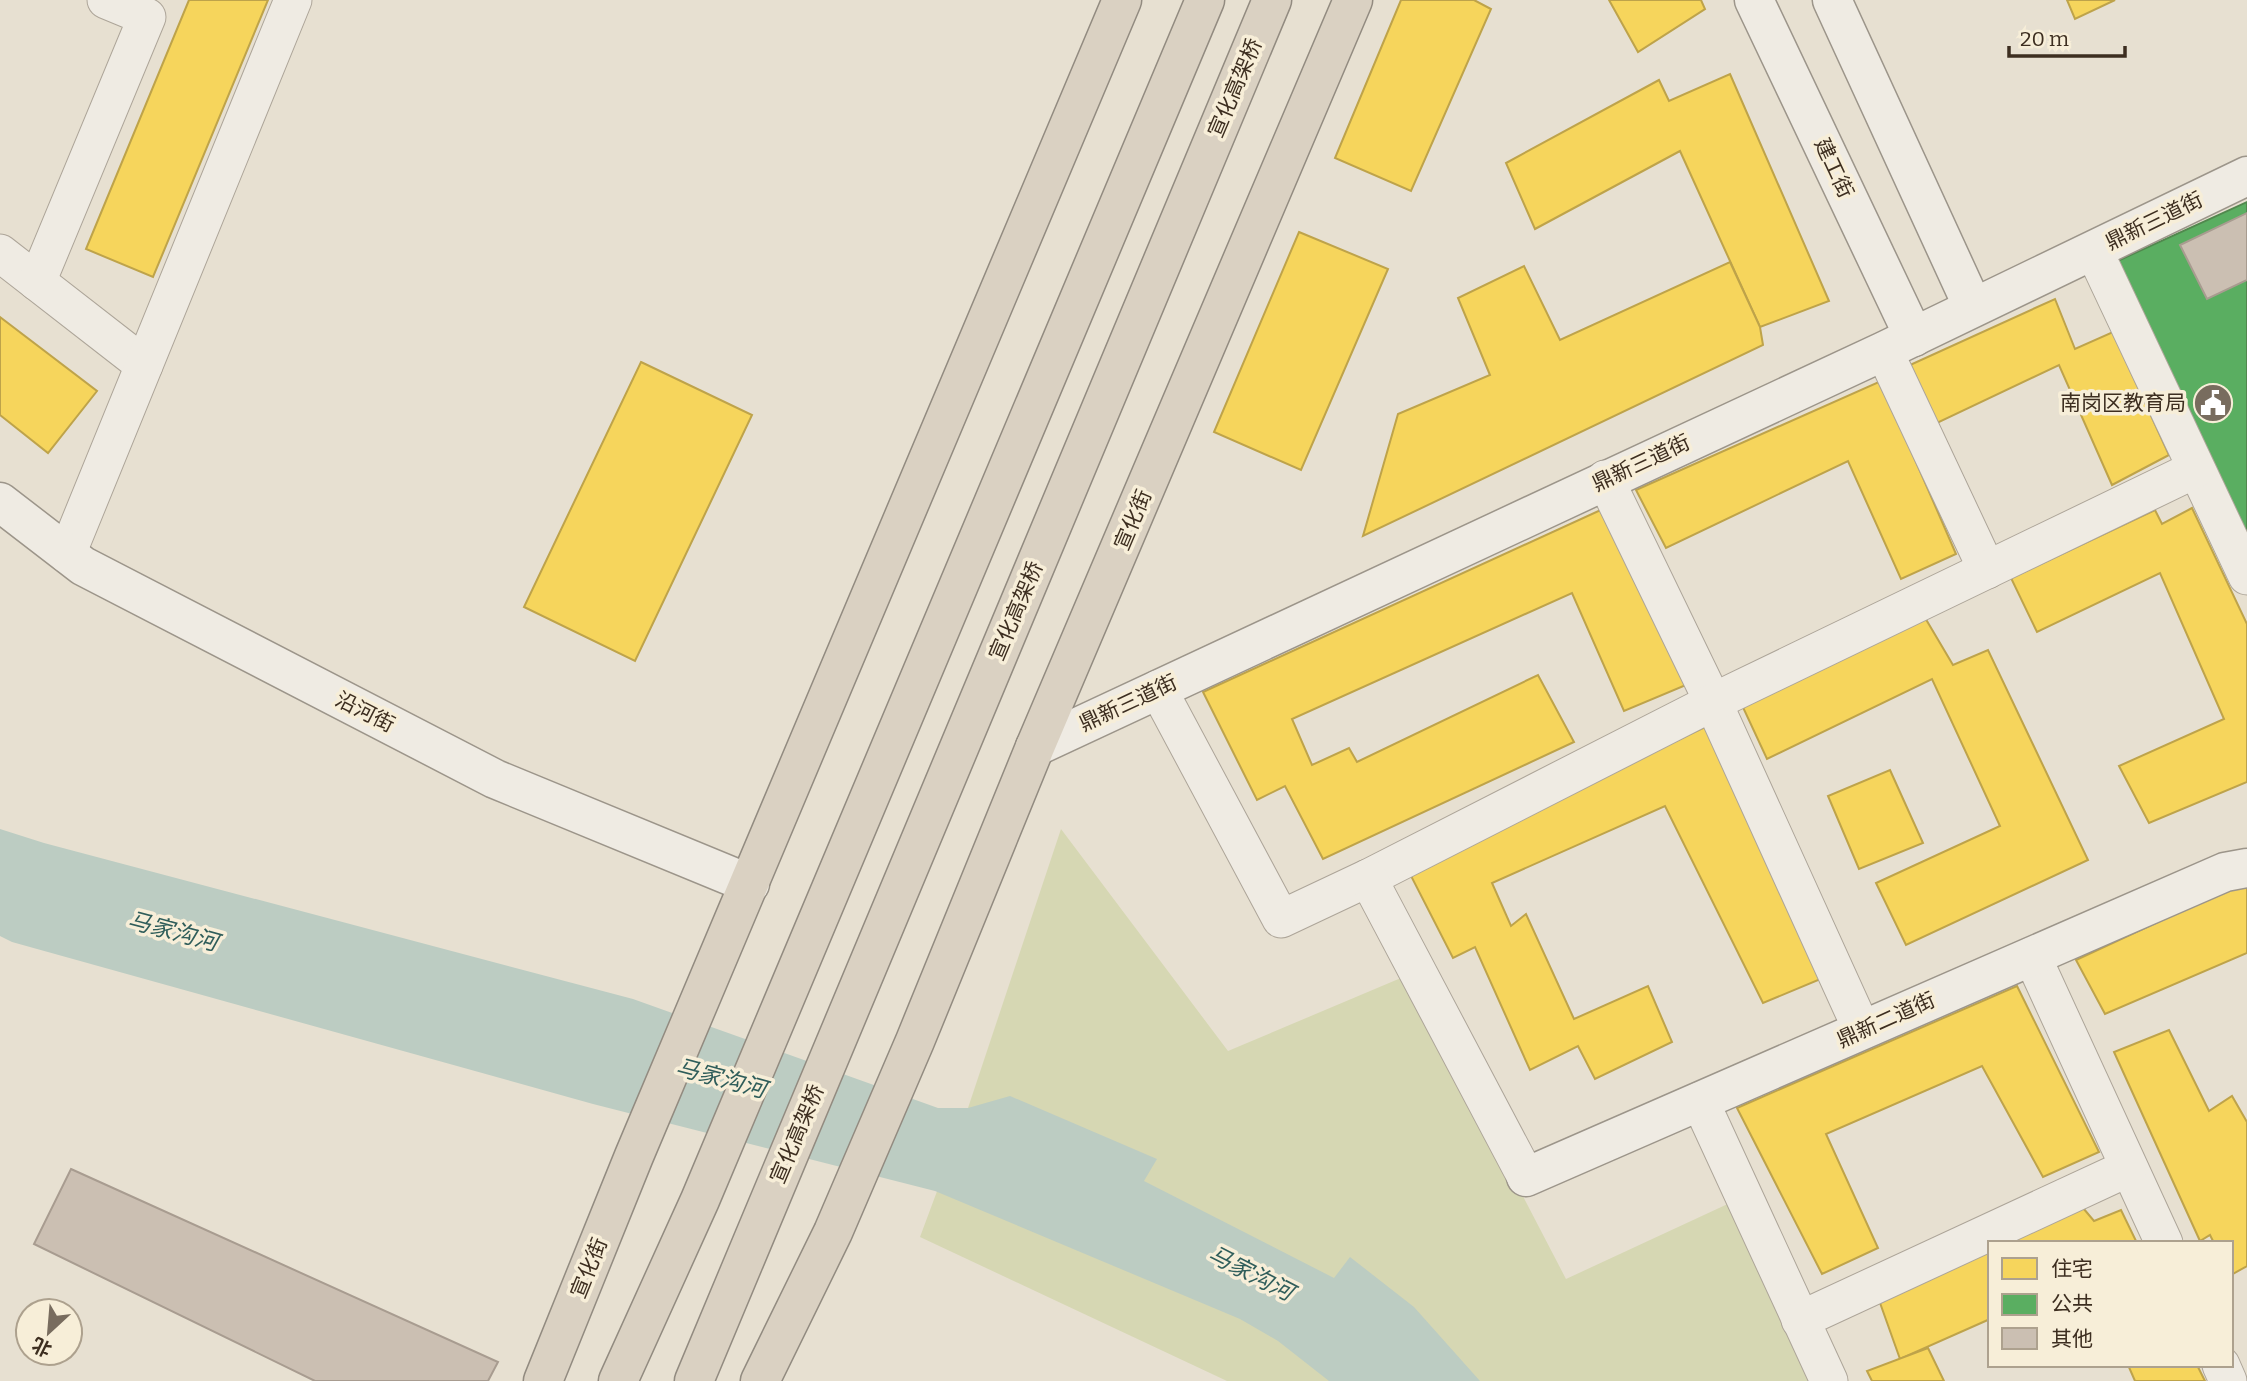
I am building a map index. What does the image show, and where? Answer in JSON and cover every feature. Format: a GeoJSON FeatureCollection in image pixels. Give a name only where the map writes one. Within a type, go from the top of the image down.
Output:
{"type":"FeatureCollection","features":[{"type":"Feature","properties":{"kind":"highway"},"geometry":{"type":"LineString","coordinates":[[750,884],[1122,0]]}},
{"type":"Feature","properties":{"kind":"highway"},"geometry":{"type":"LineString","coordinates":[[618,1381],[700,1200],[1205,0]]}},
{"type":"Feature","properties":{"kind":"highway","name":"宣化高架桥"},"geometry":{"type":"LineString","coordinates":[[694,1381],[1272,0]]}},
{"type":"Feature","properties":{"kind":"highway","name":"宣化街"},"geometry":{"type":"LineString","coordinates":[[760,1381],[833,1232],[915,1041],[1035,747],[1353,0]]}},
{"type":"Feature","properties":{"kind":"highway","name":"宣化街"},"geometry":{"type":"LineString","coordinates":[[543,1381],[634,1156],[750,884]]}},
{"type":"Feature","properties":{"kind":"street"},"geometry":{"type":"LineString","coordinates":[[37,282],[147,17],[106,0]]}},
{"type":"Feature","properties":{"kind":"street"},"geometry":{"type":"LineString","coordinates":[[67,554],[293,0]]}},
{"type":"Feature","properties":{"kind":"street","name":"建工街"},"geometry":{"type":"LineString","coordinates":[[1754,0],[1899,344]]}},
{"type":"Feature","properties":{"kind":"street"},"geometry":{"type":"LineString","coordinates":[[1832,0],[1973,307]]}},
{"type":"Feature","properties":{"kind":"street","name":"鼎新三道街"},"geometry":{"type":"LineString","coordinates":[[1035,747],[1899,344],[2247,176]]}},
{"type":"Feature","properties":{"kind":"street"},"geometry":{"type":"LineString","coordinates":[[2094,251],[2247,576]]}},
{"type":"Feature","properties":{"kind":"street"},"geometry":{"type":"LineString","coordinates":[[0,253],[144,365]]}},
{"type":"Feature","properties":{"kind":"street"},"geometry":{"type":"LineString","coordinates":[[1899,344],[1987,570]]}},
{"type":"Feature","properties":{"kind":"street"},"geometry":{"type":"LineString","coordinates":[[1158,689],[1281,919],[1368,878],[1713,702],[2196,469]]}},
{"type":"Feature","properties":{"kind":"street"},"geometry":{"type":"LineString","coordinates":[[1605,479],[1713,702],[1862,1030]]}},
{"type":"Feature","properties":{"kind":"street","name":"沿河街"},"geometry":{"type":"LineString","coordinates":[[0,502],[83,566],[495,779],[750,884]]}},
{"type":"Feature","properties":{"kind":"street","name":"鼎新二道街"},"geometry":{"type":"LineString","coordinates":[[1526,1177],[2225,872],[2247,868]]}},
{"type":"Feature","properties":{"kind":"street"},"geometry":{"type":"LineString","coordinates":[[1368,878],[1526,1177]]}},
{"type":"Feature","properties":{"kind":"street"},"geometry":{"type":"LineString","coordinates":[[2032,956],[2163,1241]]}},
{"type":"Feature","properties":{"kind":"street"},"geometry":{"type":"LineString","coordinates":[[1700,1101],[1829,1381]]}},
{"type":"Feature","properties":{"kind":"street"},"geometry":{"type":"LineString","coordinates":[[1800,1320],[2129,1168]]}},
{"type":"Feature","properties":{"kind":"green space"},"geometry":{"type":"Polygon","coordinates":[[[1061,829],[1228,1051],[1408,975],[1566,1279],[1732,1202],[1818,1381],[1227,1381],[920,1237],[968,1108],[1061,829]]]}},
{"type":"Feature","properties":{"kind":"water","name":"马家沟河"},"geometry":{"type":"Polygon","coordinates":[[[0,829],[44,843],[633,999],[938,1108],[968,1108],[1010,1096],[1157,1159],[1144,1181],[1334,1278],[1350,1257],[1414,1307],[1480,1381],[1329,1381],[1278,1341],[1240,1319],[935,1191],[593,1104],[12,942],[0,936],[0,829]]]}},
{"type":"Feature","properties":{"kind":"building: 住宅"},"geometry":{"type":"Polygon","coordinates":[[[189,0],[268,0],[153,277],[86,249],[189,0]]]}},
{"type":"Feature","properties":{"kind":"building: 住宅"},"geometry":{"type":"Polygon","coordinates":[[[1401,0],[1474,0],[1491,9],[1411,191],[1335,158],[1401,0]]]}},
{"type":"Feature","properties":{"kind":"building: 住宅"},"geometry":{"type":"Polygon","coordinates":[[[1609,0],[1701,0],[1705,9],[1638,52],[1609,0]]]}},
{"type":"Feature","properties":{"kind":"building: 住宅"},"geometry":{"type":"Polygon","coordinates":[[[2067,0],[2115,0],[2075,19],[2067,0]]]}},
{"type":"Feature","properties":{"kind":"building: 住宅"},"geometry":{"type":"Polygon","coordinates":[[[1730,74],[1829,301],[1760,327],[1680,151],[1535,229],[1506,163],[1659,80],[1669,101],[1730,74]]]}},
{"type":"Feature","properties":{"kind":"building: 住宅"},"geometry":{"type":"Polygon","coordinates":[[[1299,232],[1388,269],[1301,470],[1214,432],[1299,232]]]}},
{"type":"Feature","properties":{"kind":"building: 住宅"},"geometry":{"type":"Polygon","coordinates":[[[1730,262],[1760,327],[1763,345],[1363,536],[1398,414],[1490,375],[1458,298],[1524,266],[1560,340],[1730,262]]]}},
{"type":"Feature","properties":{"kind":"building: 住宅"},"geometry":{"type":"Polygon","coordinates":[[[2055,299],[2075,349],[2113,332],[2169,455],[2112,485],[2059,365],[1937,423],[1910,365],[2055,299]]]}},
{"type":"Feature","properties":{"kind":"building: 住宅"},"geometry":{"type":"Polygon","coordinates":[[[0,317],[97,391],[48,453],[0,415],[0,317]]]}},
{"type":"Feature","properties":{"kind":"building: 住宅"},"geometry":{"type":"Polygon","coordinates":[[[641,362],[752,415],[635,661],[524,607],[641,362]]]}},
{"type":"Feature","properties":{"kind":"building: 住宅"},"geometry":{"type":"Polygon","coordinates":[[[1881,381],[1956,554],[1901,579],[1848,461],[1666,548],[1636,490],[1881,381]]]}},
{"type":"Feature","properties":{"kind":"building: 住宅"},"geometry":{"type":"Polygon","coordinates":[[[1605,508],[1686,685],[1624,711],[1572,593],[1292,719],[1312,765],[1349,748],[1357,762],[1538,675],[1574,742],[1323,859],[1285,786],[1257,800],[1203,692],[1605,508]]]}},
{"type":"Feature","properties":{"kind":"building: 住宅"},"geometry":{"type":"Polygon","coordinates":[[[2192,508],[2247,624],[2247,782],[2149,823],[2119,766],[2224,719],[2160,573],[2037,632],[2011,578],[2155,510],[2162,524],[2192,508]]]}},
{"type":"Feature","properties":{"kind":"building: 住宅"},"geometry":{"type":"Polygon","coordinates":[[[1924,616],[1953,665],[1988,650],[2088,860],[1906,945],[1876,883],[2000,826],[1932,679],[1767,759],[1741,703],[1924,616]]]}},
{"type":"Feature","properties":{"kind":"building: 住宅"},"geometry":{"type":"Polygon","coordinates":[[[1705,727],[1823,978],[1763,1003],[1665,806],[1492,883],[1511,926],[1526,914],[1574,1019],[1648,986],[1672,1042],[1595,1079],[1578,1046],[1530,1070],[1475,947],[1453,958],[1409,872],[1462,843],[1705,727]]]}},
{"type":"Feature","properties":{"kind":"building: 住宅"},"geometry":{"type":"Polygon","coordinates":[[[1890,770],[1923,843],[1859,869],[1828,796],[1890,770]]]}},
{"type":"Feature","properties":{"kind":"building: 住宅"},"geometry":{"type":"Polygon","coordinates":[[[2244,882],[2247,886],[2247,953],[2105,1014],[2076,960],[2244,882]]]}},
{"type":"Feature","properties":{"kind":"building: 住宅"},"geometry":{"type":"Polygon","coordinates":[[[2017,986],[2099,1152],[2043,1177],[1982,1066],[1826,1134],[1878,1248],[1822,1274],[1737,1108],[2017,986]]]}},
{"type":"Feature","properties":{"kind":"building: 住宅"},"geometry":{"type":"Polygon","coordinates":[[[2169,1030],[2209,1111],[2232,1096],[2247,1122],[2247,1266],[2233,1274],[2233,1241],[2213,1241],[2210,1235],[2200,1241],[2114,1052],[2169,1030]]]}},
{"type":"Feature","properties":{"kind":"building: 住宅"},"geometry":{"type":"Polygon","coordinates":[[[2078,1202],[2094,1221],[2121,1210],[2136,1241],[1999,1241],[2078,1202]]]}},
{"type":"Feature","properties":{"kind":"building: 住宅"},"geometry":{"type":"Polygon","coordinates":[[[1988,1246],[1988,1320],[1900,1359],[1879,1300],[1988,1246]]]}},
{"type":"Feature","properties":{"kind":"building: 住宅"},"geometry":{"type":"Polygon","coordinates":[[[1928,1348],[1944,1381],[1872,1381],[1867,1371],[1928,1348]]]}},
{"type":"Feature","properties":{"kind":"building: 住宅"},"geometry":{"type":"Polygon","coordinates":[[[2129,1367],[2198,1367],[2205,1381],[2135,1381],[2129,1367]]]}},
{"type":"Feature","properties":{"kind":"building: 公共","name":"南岗区教育局"},"geometry":{"type":"Polygon","coordinates":[[[2247,202],[2247,542],[2113,263],[2247,202]]]}},
{"type":"Feature","properties":{"kind":"building: 其他"},"geometry":{"type":"Polygon","coordinates":[[[2247,213],[2247,280],[2207,299],[2180,245],[2247,213]]]}},
{"type":"Feature","properties":{"kind":"building: 其他"},"geometry":{"type":"Polygon","coordinates":[[[71,1169],[498,1362],[488,1381],[315,1381],[34,1244],[71,1169]]]}},
{"type":"Feature","properties":{"kind":"place","name":"南岗区教育局"},"geometry":{"type":"Point","coordinates":[2213,403]}}]}
